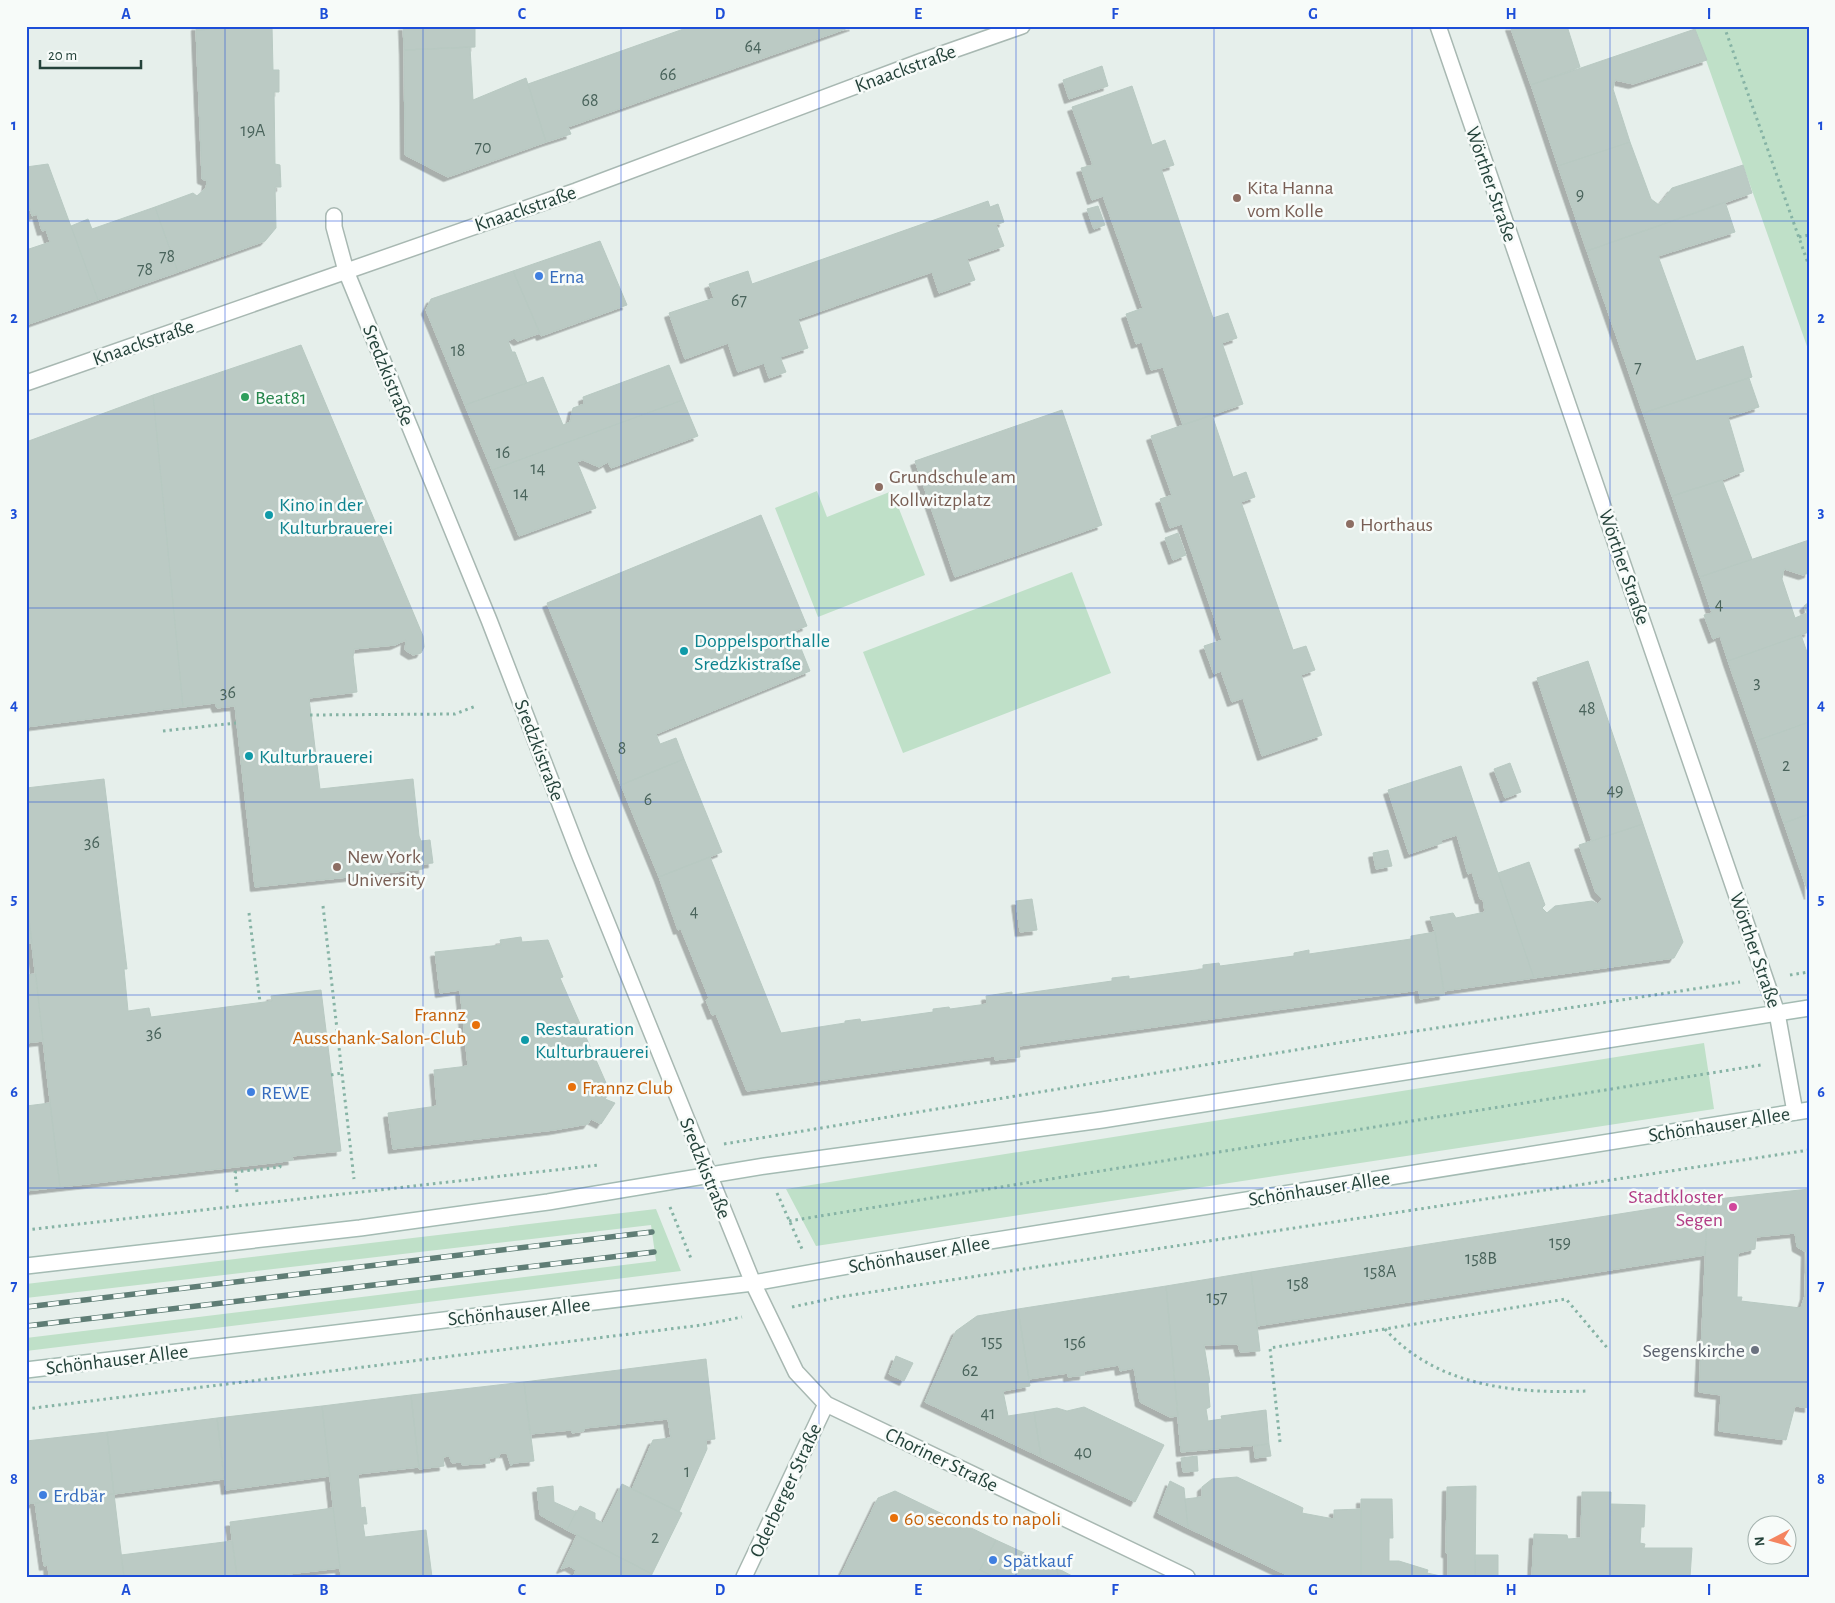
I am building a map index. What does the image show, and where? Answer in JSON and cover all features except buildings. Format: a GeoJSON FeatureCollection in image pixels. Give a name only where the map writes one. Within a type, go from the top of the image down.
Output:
{"type":"FeatureCollection","features":[{"type":"Feature","properties":{"kind":"street","name":"Knaackstraße"},"geometry":{"type":"LineString","coordinates":[[26,383],[576,191],[1022,26]]}},
{"type":"Feature","properties":{"kind":"street","name":"Wörther Straße"},"geometry":{"type":"LineString","coordinates":[[1438,26],[1777,1013],[1802,1111]]}},
{"type":"Feature","properties":{"kind":"street","name":"Sredzkistraße"},"geometry":{"type":"LineString","coordinates":[[334,216],[334,226],[346,271],[493,629],[580,856],[708,1176],[753,1283]]}},
{"type":"Feature","properties":{"kind":"street"},"geometry":{"type":"LineString","coordinates":[[26,1266],[360,1228],[548,1202],[765,1166],[1102,1120],[1809,1008]]}},
{"type":"Feature","properties":{"kind":"street","name":"Schönhauser Allee"},"geometry":{"type":"LineString","coordinates":[[26,1370],[753,1283],[995,1240],[1802,1111]]}},
{"type":"Feature","properties":{"kind":"street","name":"Choriner Straße"},"geometry":{"type":"LineString","coordinates":[[753,1283],[796,1372],[826,1404],[1188,1577]]}},
{"type":"Feature","properties":{"kind":"street","name":"Oderberger Straße"},"geometry":{"type":"LineString","coordinates":[[744,1577],[826,1404]]}},
{"type":"Feature","properties":{"kind":"path"},"geometry":{"type":"LineString","coordinates":[[1724,26],[1809,266]]}},
{"type":"Feature","properties":{"kind":"path"},"geometry":{"type":"LineString","coordinates":[[1799,237],[1809,235]]}},
{"type":"Feature","properties":{"kind":"path"},"geometry":{"type":"LineString","coordinates":[[310,715],[454,714],[476,706]]}},
{"type":"Feature","properties":{"kind":"path"},"geometry":{"type":"LineString","coordinates":[[163,731],[236,723]]}},
{"type":"Feature","properties":{"kind":"path"},"geometry":{"type":"LineString","coordinates":[[323,906],[354,1179]]}},
{"type":"Feature","properties":{"kind":"path"},"geometry":{"type":"LineString","coordinates":[[249,913],[260,1002]]}},
{"type":"Feature","properties":{"kind":"path"},"geometry":{"type":"LineString","coordinates":[[1786,975],[1809,972]]}},
{"type":"Feature","properties":{"kind":"path"},"geometry":{"type":"LineString","coordinates":[[768,1136],[1559,1008],[1749,980]]}},
{"type":"Feature","properties":{"kind":"path"},"geometry":{"type":"LineString","coordinates":[[790,1221],[1769,1064]]}},
{"type":"Feature","properties":{"kind":"path"},"geometry":{"type":"LineString","coordinates":[[331,1075],[342,1074]]}},
{"type":"Feature","properties":{"kind":"path"},"geometry":{"type":"LineString","coordinates":[[839,1297],[1809,1150]]}},
{"type":"Feature","properties":{"kind":"path"},"geometry":{"type":"LineString","coordinates":[[237,1192],[235,1172],[280,1167],[280,1162]]}},
{"type":"Feature","properties":{"kind":"path"},"geometry":{"type":"LineString","coordinates":[[26,1230],[607,1164]]}},
{"type":"Feature","properties":{"kind":"path"},"geometry":{"type":"LineString","coordinates":[[777,1193],[803,1252]]}},
{"type":"Feature","properties":{"kind":"path"},"geometry":{"type":"LineString","coordinates":[[670,1207],[692,1261]]}},
{"type":"Feature","properties":{"kind":"path"},"geometry":{"type":"LineString","coordinates":[[1280,1442],[1270,1348],[1566,1299],[1609,1350]]}},
{"type":"Feature","properties":{"kind":"path"},"geometry":{"type":"LineString","coordinates":[[26,1409],[718,1322]]}},
{"type":"Feature","properties":{"kind":"path"},"geometry":{"type":"LineString","coordinates":[[1385,1329],[1418,1360],[1449,1374],[1482,1384],[1520,1390],[1587,1391]]}},
{"type":"Feature","properties":{"kind":"green space"},"geometry":{"type":"Polygon","coordinates":[[[1694,26],[1809,26],[1809,352],[1694,26]]]}},
{"type":"Feature","properties":{"kind":"green space"},"geometry":{"type":"Polygon","coordinates":[[[817,491],[827,517],[892,491],[925,575],[818,617],[775,508],[817,491]]]}},
{"type":"Feature","properties":{"kind":"green space"},"geometry":{"type":"Polygon","coordinates":[[[1072,572],[1111,673],[903,753],[863,652],[1072,572]]]}},
{"type":"Feature","properties":{"kind":"green space"},"geometry":{"type":"Polygon","coordinates":[[[1704,1043],[1714,1109],[816,1246],[786,1189],[1704,1043]]]}},
{"type":"Feature","properties":{"kind":"green space"},"geometry":{"type":"Polygon","coordinates":[[[656,1209],[681,1271],[26,1351],[26,1338],[656,1261],[651,1225],[26,1298],[26,1284],[656,1209]]]}},
{"type":"Feature","properties":{"kind":"railway"},"geometry":{"type":"LineString","coordinates":[[26,1307],[652,1232]]}},
{"type":"Feature","properties":{"kind":"railway"},"geometry":{"type":"LineString","coordinates":[[26,1326],[654,1252]]}},
{"type":"Feature","properties":{"kind":"place","name":"Kita Hanna vom Kolle"},"geometry":{"type":"Point","coordinates":[1237,198]}},
{"type":"Feature","properties":{"kind":"place","name":"Erna"},"geometry":{"type":"Point","coordinates":[539,276]}},
{"type":"Feature","properties":{"kind":"place","name":"Beat81"},"geometry":{"type":"Point","coordinates":[245,397]}},
{"type":"Feature","properties":{"kind":"place","name":"Grundschule am Kollwitzplatz"},"geometry":{"type":"Point","coordinates":[879,487]}},
{"type":"Feature","properties":{"kind":"place","name":"Kino in der Kulturbrauerei"},"geometry":{"type":"Point","coordinates":[269,515]}},
{"type":"Feature","properties":{"kind":"place","name":"Horthaus"},"geometry":{"type":"Point","coordinates":[1350,524]}},
{"type":"Feature","properties":{"kind":"place","name":"Doppelsporthalle Sredzkistraße"},"geometry":{"type":"Point","coordinates":[684,651]}},
{"type":"Feature","properties":{"kind":"place","name":"Kulturbrauerei"},"geometry":{"type":"Point","coordinates":[249,756]}},
{"type":"Feature","properties":{"kind":"place","name":"New York University"},"geometry":{"type":"Point","coordinates":[337,867]}},
{"type":"Feature","properties":{"kind":"place","name":"Frannz Ausschank-Salon-Club"},"geometry":{"type":"Point","coordinates":[476,1025]}},
{"type":"Feature","properties":{"kind":"place","name":"Restauration Kulturbrauerei"},"geometry":{"type":"Point","coordinates":[525,1040]}},
{"type":"Feature","properties":{"kind":"place","name":"Frannz Club"},"geometry":{"type":"Point","coordinates":[572,1087]}},
{"type":"Feature","properties":{"kind":"place","name":"REWE"},"geometry":{"type":"Point","coordinates":[251,1092]}},
{"type":"Feature","properties":{"kind":"place","name":"Stadtkloster Segen"},"geometry":{"type":"Point","coordinates":[1733,1207]}},
{"type":"Feature","properties":{"kind":"place","name":"Segenskirche"},"geometry":{"type":"Point","coordinates":[1755,1350]}},
{"type":"Feature","properties":{"kind":"place","name":"Erdbär"},"geometry":{"type":"Point","coordinates":[43,1495]}},
{"type":"Feature","properties":{"kind":"place","name":"60 seconds to napoli"},"geometry":{"type":"Point","coordinates":[894,1518]}},
{"type":"Feature","properties":{"kind":"place","name":"Spätkauf"},"geometry":{"type":"Point","coordinates":[993,1560]}}]}
